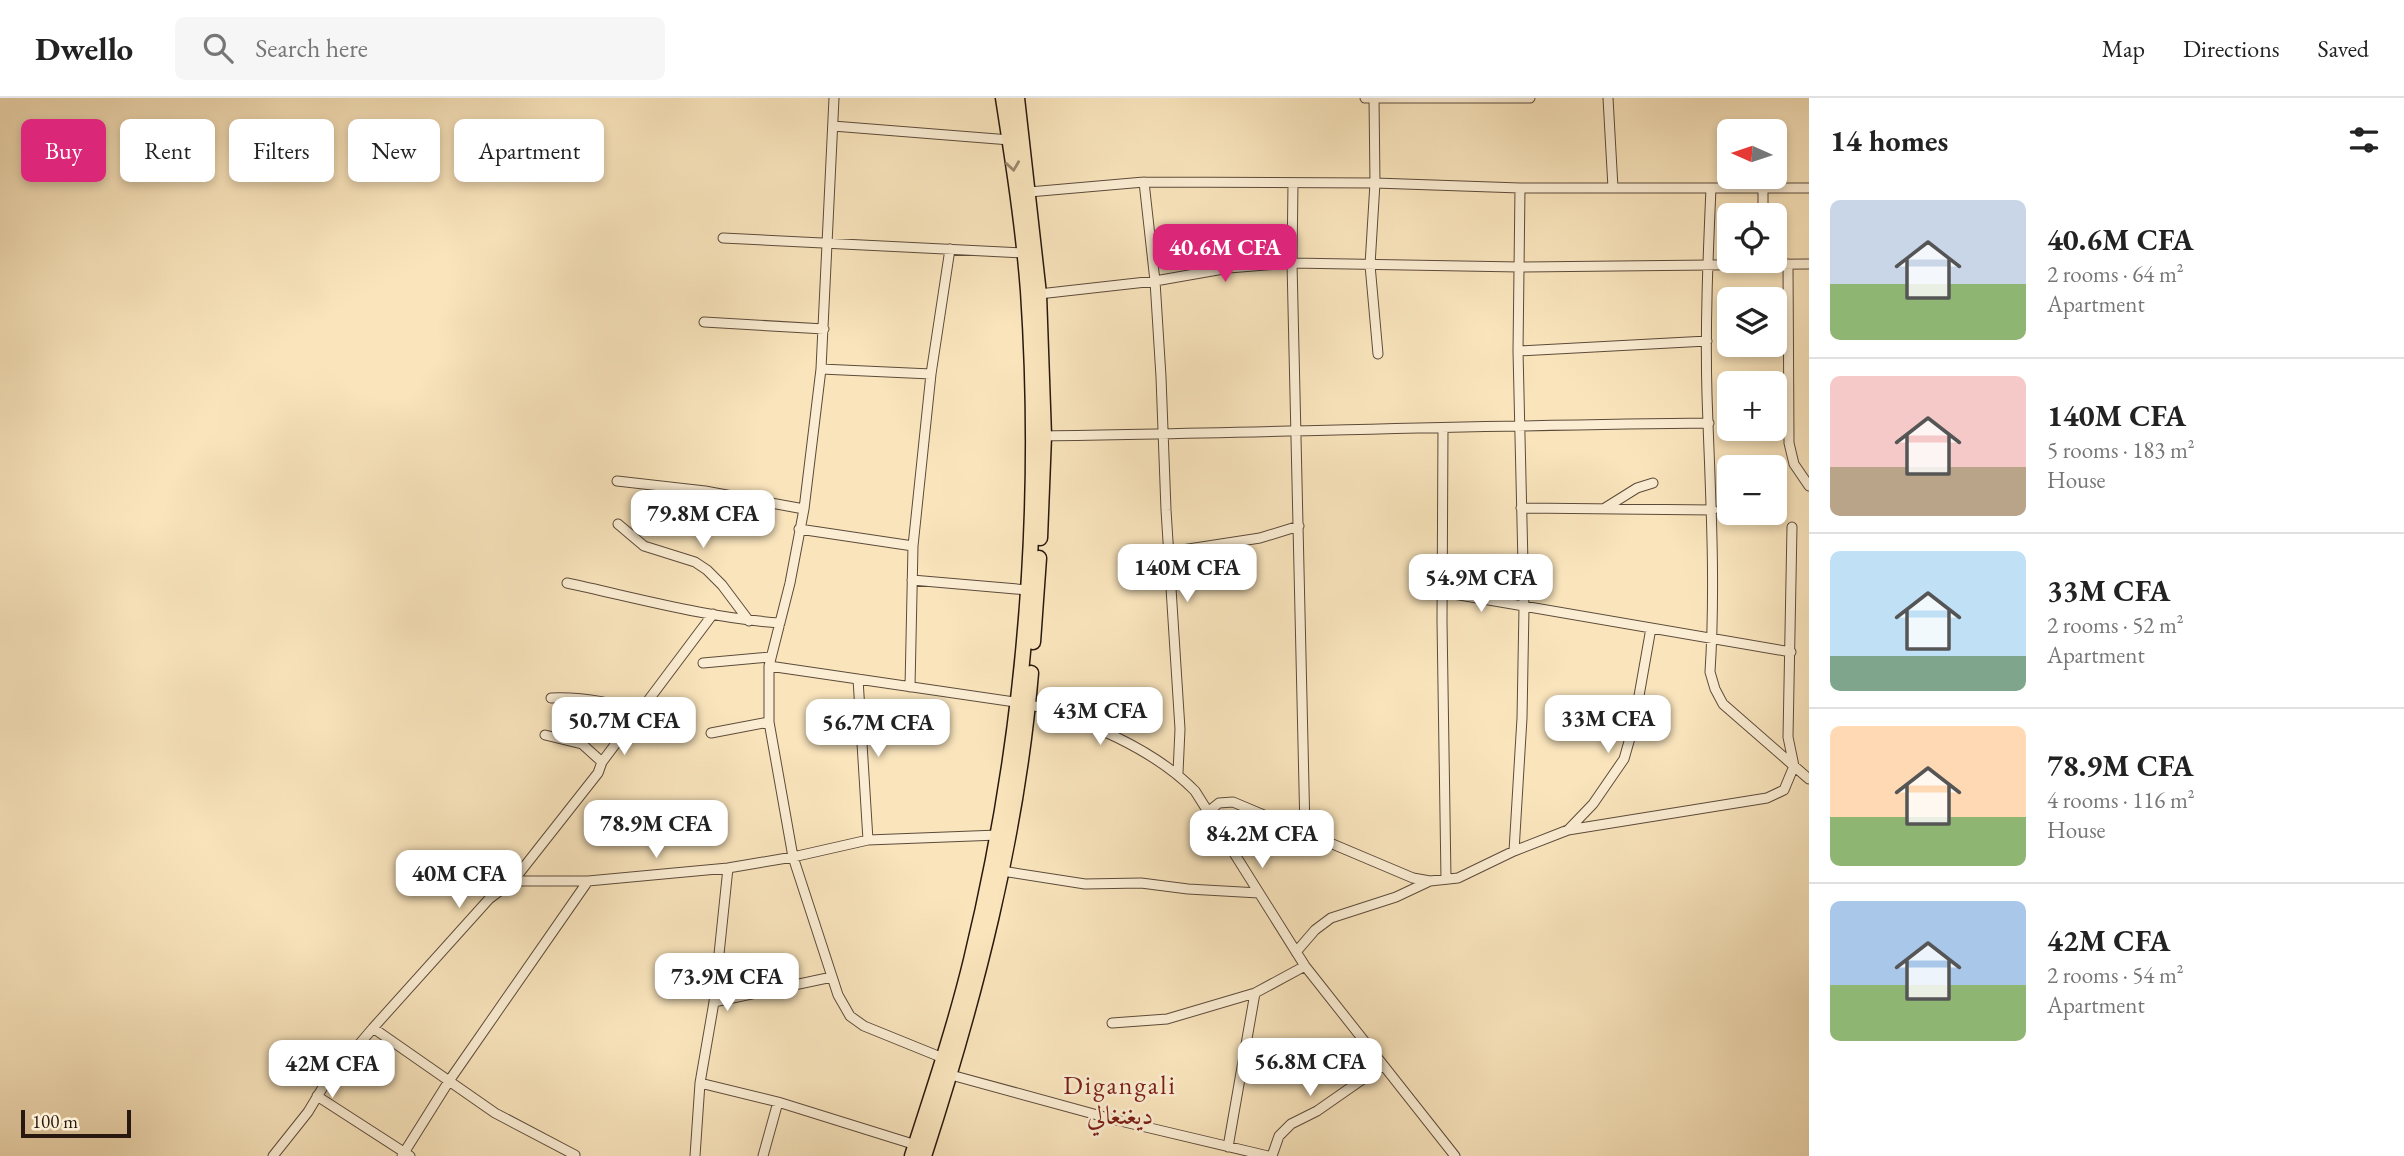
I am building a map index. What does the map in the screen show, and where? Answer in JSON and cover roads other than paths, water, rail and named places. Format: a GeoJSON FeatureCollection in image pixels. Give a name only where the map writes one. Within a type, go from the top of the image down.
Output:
{"type":"FeatureCollection","features":[{"type":"Feature","properties":{"kind":"highway"},"geometry":{"type":"LineString","coordinates":[[917,1152],[971,961],[1023,704],[1031,548],[1030,353],[1025,253],[1003,98]]}},
{"type":"Feature","properties":{"kind":"highway"},"geometry":{"type":"LineString","coordinates":[[917,1152],[951,1075],[981,964],[1002,871],[1038,590],[1044,436],[1039,294],[1017,98]]}},
{"type":"Feature","properties":{"kind":"street"},"geometry":{"type":"LineString","coordinates":[[834,98],[821,369],[804,509],[790,583],[769,661],[769,722],[793,857],[838,995],[850,1016],[864,1026],[943,1058]]}},
{"type":"Feature","properties":{"kind":"street"},"geometry":{"type":"LineString","coordinates":[[1365,98],[1530,98]]}},
{"type":"Feature","properties":{"kind":"street"},"geometry":{"type":"LineString","coordinates":[[1374,98],[1375,183],[1370,265],[1378,354]]}},
{"type":"Feature","properties":{"kind":"street"},"geometry":{"type":"LineString","coordinates":[[1608,98],[1613,188]]}},
{"type":"Feature","properties":{"kind":"street"},"geometry":{"type":"LineString","coordinates":[[833,126],[1010,140]]}},
{"type":"Feature","properties":{"kind":"street"},"geometry":{"type":"LineString","coordinates":[[1029,192],[1144,183],[1717,188]]}},
{"type":"Feature","properties":{"kind":"street"},"geometry":{"type":"LineString","coordinates":[[1144,183],[1154,281],[1181,729],[1178,773]]}},
{"type":"Feature","properties":{"kind":"street"},"geometry":{"type":"LineString","coordinates":[[1293,184],[1292,263],[1305,831]]}},
{"type":"Feature","properties":{"kind":"street"},"geometry":{"type":"LineString","coordinates":[[1514,851],[1522,718],[1524,607],[1518,351],[1520,188]]}},
{"type":"Feature","properties":{"kind":"street"},"geometry":{"type":"LineString","coordinates":[[1711,188],[1707,265],[1713,510],[1710,672],[1723,704],[1809,779]]}},
{"type":"Feature","properties":{"kind":"street"},"geometry":{"type":"LineString","coordinates":[[1787,188],[1809,188]]}},
{"type":"Feature","properties":{"kind":"street"},"geometry":{"type":"LineString","coordinates":[[1763,189],[1763,203]]}},
{"type":"Feature","properties":{"kind":"street"},"geometry":{"type":"LineString","coordinates":[[723,238],[1025,253]]}},
{"type":"Feature","properties":{"kind":"street"},"geometry":{"type":"LineString","coordinates":[[910,687],[914,546],[931,374],[950,249]]}},
{"type":"Feature","properties":{"kind":"street"},"geometry":{"type":"LineString","coordinates":[[1039,294],[1154,281],[1230,268],[1292,263],[1519,267],[1717,265]]}},
{"type":"Feature","properties":{"kind":"street"},"geometry":{"type":"LineString","coordinates":[[1809,264],[1788,264],[1789,443],[1794,464],[1809,486]]}},
{"type":"Feature","properties":{"kind":"street"},"geometry":{"type":"LineString","coordinates":[[704,321],[824,329]]}},
{"type":"Feature","properties":{"kind":"street"},"geometry":{"type":"LineString","coordinates":[[1518,351],[1707,341]]}},
{"type":"Feature","properties":{"kind":"street"},"geometry":{"type":"LineString","coordinates":[[821,369],[931,374]]}},
{"type":"Feature","properties":{"kind":"street"},"geometry":{"type":"LineString","coordinates":[[1044,436],[1709,422]]}},
{"type":"Feature","properties":{"kind":"street"},"geometry":{"type":"LineString","coordinates":[[1443,428],[1446,879]]}},
{"type":"Feature","properties":{"kind":"street"},"geometry":{"type":"LineString","coordinates":[[617,481],[705,491],[804,509]]}},
{"type":"Feature","properties":{"kind":"street"},"geometry":{"type":"LineString","coordinates":[[1603,509],[1637,488],[1653,483]]}},
{"type":"Feature","properties":{"kind":"street"},"geometry":{"type":"LineString","coordinates":[[1521,508],[1713,510]]}},
{"type":"Feature","properties":{"kind":"street"},"geometry":{"type":"LineString","coordinates":[[618,524],[644,546],[695,562],[707,570],[749,621]]}},
{"type":"Feature","properties":{"kind":"street"},"geometry":{"type":"LineString","coordinates":[[1169,552],[1260,538],[1299,526]]}},
{"type":"Feature","properties":{"kind":"street"},"geometry":{"type":"LineString","coordinates":[[1296,952],[1315,930],[1331,918],[1396,897],[1430,881],[1458,878],[1514,851],[1568,830],[1768,798],[1784,790],[1794,766],[1788,737],[1792,527]]}},
{"type":"Feature","properties":{"kind":"street"},"geometry":{"type":"LineString","coordinates":[[799,529],[914,546]]}},
{"type":"Feature","properties":{"kind":"street"},"geometry":{"type":"LineString","coordinates":[[912,580],[1028,590]]}},
{"type":"Feature","properties":{"kind":"street"},"geometry":{"type":"LineString","coordinates":[[567,583],[749,621],[780,623]]}},
{"type":"Feature","properties":{"kind":"street"},"geometry":{"type":"LineString","coordinates":[[1443,592],[1791,652]]}},
{"type":"Feature","properties":{"kind":"street"},"geometry":{"type":"LineString","coordinates":[[273,1156],[373,1028],[489,899],[513,881],[598,773],[602,762],[713,614]]}},
{"type":"Feature","properties":{"kind":"street"},"geometry":{"type":"LineString","coordinates":[[1568,830],[1592,804],[1623,759],[1634,724],[1651,628]]}},
{"type":"Feature","properties":{"kind":"street"},"geometry":{"type":"LineString","coordinates":[[703,663],[769,661],[858,679],[1023,704],[1066,716],[1129,744],[1178,773],[1209,811],[1305,966],[1455,1156]]}},
{"type":"Feature","properties":{"kind":"street"},"geometry":{"type":"LineString","coordinates":[[858,679],[868,840]]}},
{"type":"Feature","properties":{"kind":"street"},"geometry":{"type":"LineString","coordinates":[[551,698],[571,697],[616,703],[639,713]]}},
{"type":"Feature","properties":{"kind":"street"},"geometry":{"type":"LineString","coordinates":[[711,733],[769,722]]}},
{"type":"Feature","properties":{"kind":"street"},"geometry":{"type":"LineString","coordinates":[[545,735],[582,744],[602,762]]}},
{"type":"Feature","properties":{"kind":"street"},"geometry":{"type":"LineString","coordinates":[[1209,811],[1219,803],[1233,802],[1396,871],[1430,881]]}},
{"type":"Feature","properties":{"kind":"street"},"geometry":{"type":"LineString","coordinates":[[513,881],[588,881],[728,868],[868,840],[998,835]]}},
{"type":"Feature","properties":{"kind":"street"},"geometry":{"type":"LineString","coordinates":[[695,1156],[700,1083],[713,1002],[728,868]]}},
{"type":"Feature","properties":{"kind":"street"},"geometry":{"type":"LineString","coordinates":[[1002,871],[1085,884],[1141,883],[1259,893]]}},
{"type":"Feature","properties":{"kind":"street"},"geometry":{"type":"LineString","coordinates":[[317,1097],[405,1155],[449,1081],[588,881]]}},
{"type":"Feature","properties":{"kind":"street"},"geometry":{"type":"LineString","coordinates":[[1112,1023],[1167,1019],[1255,993],[1305,966]]}},
{"type":"Feature","properties":{"kind":"street"},"geometry":{"type":"LineString","coordinates":[[713,1002],[832,977]]}},
{"type":"Feature","properties":{"kind":"street"},"geometry":{"type":"LineString","coordinates":[[1228,1147],[1255,993]]}},
{"type":"Feature","properties":{"kind":"street"},"geometry":{"type":"LineString","coordinates":[[373,1028],[495,1112],[575,1156]]}},
{"type":"Feature","properties":{"kind":"street"},"geometry":{"type":"LineString","coordinates":[[951,1075],[1112,1119],[1270,1156],[1279,1136],[1291,1125],[1317,1111],[1382,1065]]}},
{"type":"Feature","properties":{"kind":"street"},"geometry":{"type":"LineString","coordinates":[[700,1083],[778,1102],[917,1152]]}},
{"type":"Feature","properties":{"kind":"street"},"geometry":{"type":"LineString","coordinates":[[763,1156],[778,1102]]}},
{"type":"Feature","properties":{"kind":"district","name":"Digangali ديغنغالي"},"geometry":{"type":"Point","coordinates":[1120,1100]}}]}
